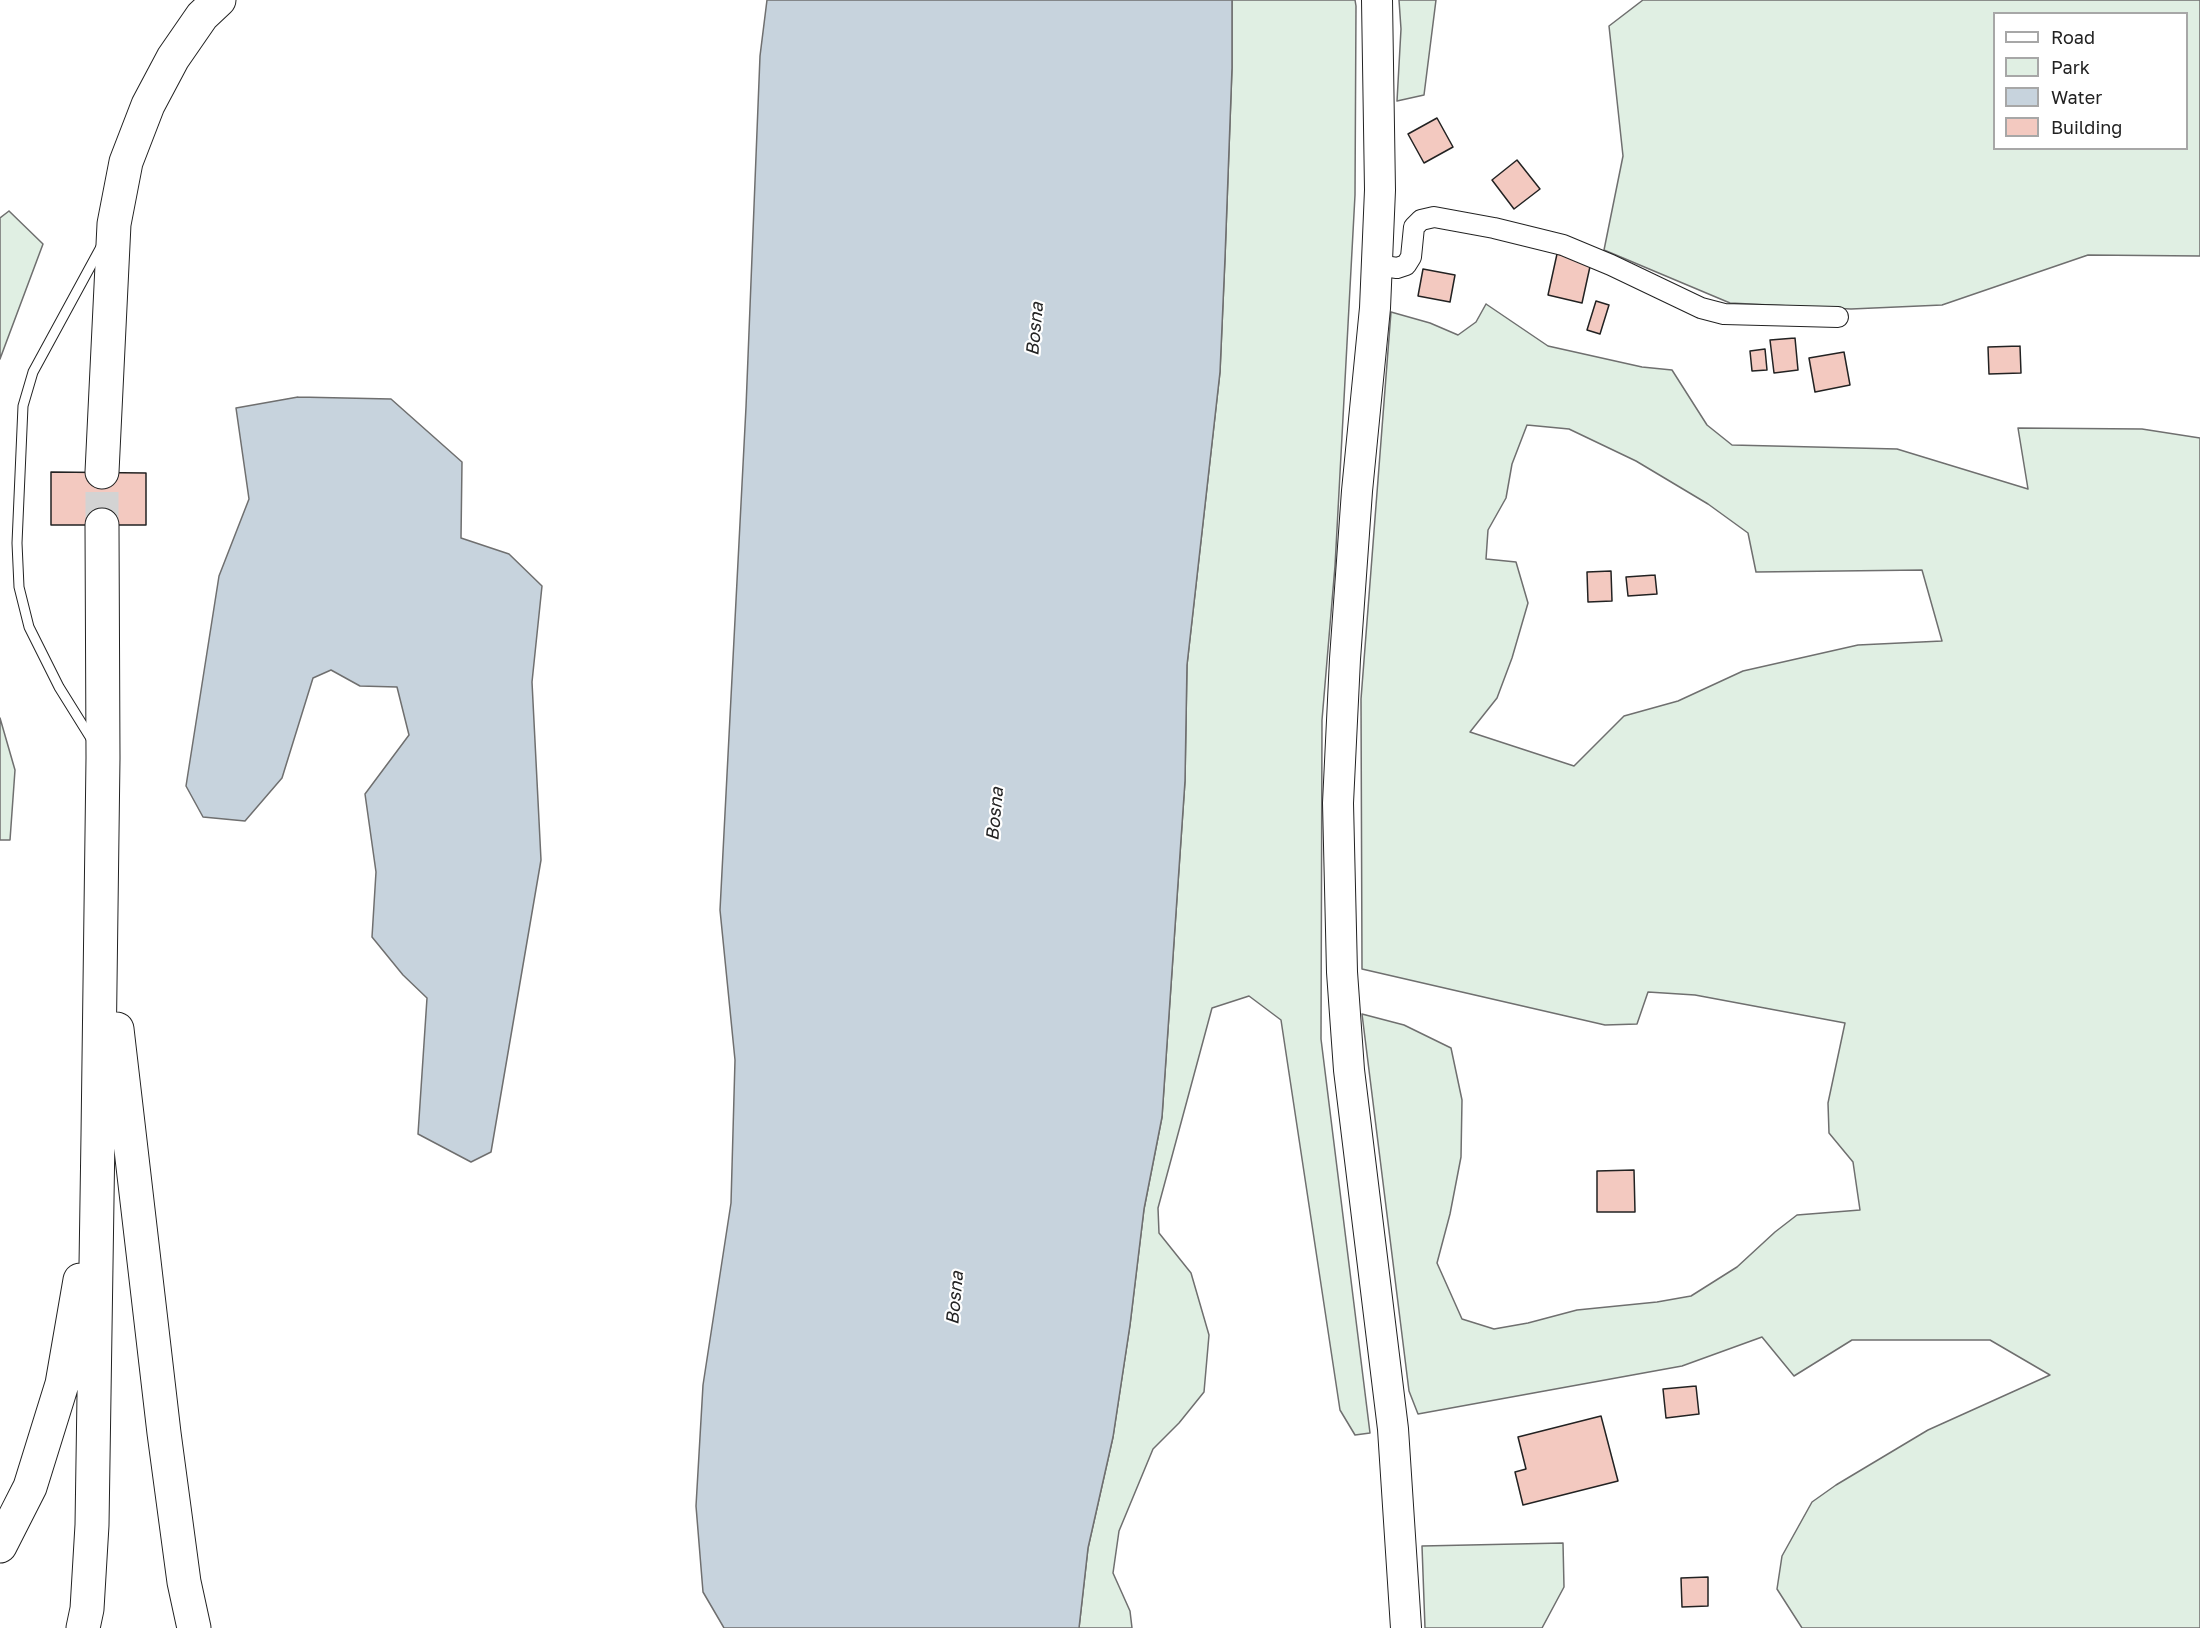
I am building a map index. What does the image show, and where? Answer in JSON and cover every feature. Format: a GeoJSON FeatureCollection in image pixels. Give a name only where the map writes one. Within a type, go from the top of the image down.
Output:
{"type":"FeatureCollection","features":[{"type":"Feature","properties":{"kind":"highway"},"geometry":{"type":"LineString","coordinates":[[102,472],[114,224],[126,162],[148,105],[173,58],[202,16],[219,0]]}},
{"type":"Feature","properties":{"kind":"highway"},"geometry":{"type":"LineString","coordinates":[[83,1628],[87,1609],[92,1525],[99,1135],[103,758],[102,525]]}},
{"type":"Feature","properties":{"kind":"highway"},"geometry":{"type":"LineString","coordinates":[[102,867],[117,1028],[164,1433],[184,1582],[194,1628]]}},
{"type":"Feature","properties":{"kind":"highway"},"geometry":{"type":"LineString","coordinates":[[0,1546],[30,1487],[62,1384],[79,1285],[99,1135]]}},
{"type":"Feature","properties":{"kind":"main road"},"geometry":{"type":"LineString","coordinates":[[1377,0],[1380,190],[1375,308],[1357,491],[1345,659],[1339,814],[1342,972],[1348,1059],[1393,1429],[1406,1628]]}},
{"type":"Feature","properties":{"kind":"street"},"geometry":{"type":"LineString","coordinates":[[1377,265],[1397,268],[1406,265],[1411,257],[1414,227],[1421,220],[1434,217],[1494,228],[1563,246],[1611,265],[1701,308],[1716,312],[1772,316],[1838,316]]}},
{"type":"Feature","properties":{"kind":"lane"},"geometry":{"type":"LineString","coordinates":[[103,758],[59,687],[29,627],[19,587],[16,543],[23,406],[33,372],[114,224]]}},
{"type":"Feature","properties":{"kind":"green space"},"geometry":{"type":"Polygon","coordinates":[[[1232,0],[1355,0],[1356,6],[1355,195],[1335,566],[1322,720],[1321,1039],[1370,1433],[1355,1435],[1340,1410],[1281,1020],[1249,996],[1212,1008],[1158,1208],[1159,1233],[1191,1273],[1209,1335],[1204,1392],[1179,1423],[1153,1449],[1119,1531],[1113,1573],[1130,1611],[1132,1628],[1079,1628],[1088,1548],[1113,1437],[1144,1209],[1162,1117],[1185,781],[1187,665],[1220,372],[1232,68],[1232,0]]]}},
{"type":"Feature","properties":{"kind":"green space"},"geometry":{"type":"Polygon","coordinates":[[[1399,0],[1436,0],[1424,95],[1397,101],[1401,29],[1399,0]]]}},
{"type":"Feature","properties":{"kind":"green space"},"geometry":{"type":"Polygon","coordinates":[[[1643,0],[2200,0],[2200,256],[2088,255],[1942,305],[1851,309],[1730,303],[1604,250],[1623,156],[1609,26],[1643,0]]]}},
{"type":"Feature","properties":{"kind":"green space"},"geometry":{"type":"Polygon","coordinates":[[[9,211],[43,244],[0,359],[0,218],[9,211]]]}},
{"type":"Feature","properties":{"kind":"green space"},"geometry":{"type":"Polygon","coordinates":[[[1486,304],[1548,346],[1642,367],[1672,370],[1707,425],[1732,445],[1897,449],[2028,489],[2018,428],[2142,429],[2200,438],[2200,1628],[1802,1628],[1777,1589],[1782,1556],[1812,1502],[1928,1430],[2050,1375],[1990,1340],[1852,1340],[1794,1376],[1762,1337],[1682,1366],[1418,1414],[1409,1391],[1362,1014],[1404,1025],[1451,1048],[1462,1100],[1461,1157],[1450,1214],[1437,1263],[1462,1319],[1494,1329],[1577,1310],[1657,1302],[1691,1296],[1737,1267],[1797,1215],[1860,1210],[1853,1162],[1829,1133],[1828,1103],[1845,1023],[1695,995],[1648,992],[1637,1024],[1605,1025],[1362,969],[1361,699],[1391,312],[1430,323],[1458,335],[1476,322],[1486,304]],[[1527,425],[1512,464],[1506,498],[1488,530],[1486,559],[1516,562],[1528,603],[1512,658],[1497,698],[1470,732],[1574,766],[1624,716],[1678,701],[1743,671],[1858,645],[1942,641],[1922,570],[1756,572],[1748,533],[1708,504],[1636,461],[1569,429],[1527,425]]]}},
{"type":"Feature","properties":{"kind":"green space"},"geometry":{"type":"Polygon","coordinates":[[[0,718],[15,770],[10,840],[0,840],[0,718]]]}},
{"type":"Feature","properties":{"kind":"green space"},"geometry":{"type":"Polygon","coordinates":[[[1563,1543],[1564,1587],[1542,1628],[1425,1628],[1422,1546],[1563,1543]]]}},
{"type":"Feature","properties":{"kind":"water","name":"Bosna"},"geometry":{"type":"Polygon","coordinates":[[[767,0],[1232,0],[1232,68],[1220,372],[1187,665],[1185,781],[1162,1117],[1144,1209],[1113,1437],[1088,1548],[1079,1628],[724,1628],[703,1592],[696,1506],[703,1385],[731,1203],[735,1060],[720,910],[746,407],[760,56],[767,0]]]}},
{"type":"Feature","properties":{"kind":"water"},"geometry":{"type":"Polygon","coordinates":[[[298,397],[391,399],[462,462],[461,538],[509,554],[542,586],[532,682],[541,860],[491,1152],[471,1162],[418,1134],[427,998],[403,975],[372,937],[376,872],[365,794],[409,735],[397,687],[360,686],[331,670],[313,678],[282,778],[245,821],[203,817],[186,786],[219,576],[249,499],[236,408],[298,397]]]}},
{"type":"Feature","properties":{"kind":"building"},"geometry":{"type":"Polygon","coordinates":[[[1437,118],[1453,147],[1424,163],[1408,134],[1437,118]]]}},
{"type":"Feature","properties":{"kind":"building"},"geometry":{"type":"Polygon","coordinates":[[[1517,160],[1540,189],[1514,209],[1492,180],[1517,160]]]}},
{"type":"Feature","properties":{"kind":"building"},"geometry":{"type":"Polygon","coordinates":[[[1557,254],[1591,262],[1582,303],[1548,295],[1557,254]]]}},
{"type":"Feature","properties":{"kind":"building"},"geometry":{"type":"Polygon","coordinates":[[[1423,269],[1455,275],[1450,302],[1418,296],[1423,269]]]}},
{"type":"Feature","properties":{"kind":"building"},"geometry":{"type":"Polygon","coordinates":[[[1596,301],[1609,305],[1600,334],[1587,330],[1596,301]]]}},
{"type":"Feature","properties":{"kind":"building"},"geometry":{"type":"Polygon","coordinates":[[[1795,338],[1798,370],[1774,373],[1770,340],[1795,338]]]}},
{"type":"Feature","properties":{"kind":"building"},"geometry":{"type":"Polygon","coordinates":[[[2020,346],[2021,373],[1989,374],[1988,347],[2020,346]]]}},
{"type":"Feature","properties":{"kind":"building"},"geometry":{"type":"Polygon","coordinates":[[[1765,349],[1767,370],[1752,371],[1750,351],[1765,349]]]}},
{"type":"Feature","properties":{"kind":"building"},"geometry":{"type":"Polygon","coordinates":[[[1844,352],[1850,385],[1815,392],[1809,358],[1844,352]]]}},
{"type":"Feature","properties":{"kind":"building"},"geometry":{"type":"Polygon","coordinates":[[[51,472],[146,473],[146,525],[51,525],[51,472]]]}},
{"type":"Feature","properties":{"kind":"building"},"geometry":{"type":"Polygon","coordinates":[[[1611,571],[1612,601],[1588,602],[1587,572],[1611,571]]]}},
{"type":"Feature","properties":{"kind":"building"},"geometry":{"type":"Polygon","coordinates":[[[1655,575],[1657,594],[1628,596],[1626,577],[1655,575]]]}},
{"type":"Feature","properties":{"kind":"building"},"geometry":{"type":"Polygon","coordinates":[[[1634,1170],[1635,1212],[1597,1212],[1597,1171],[1634,1170]]]}},
{"type":"Feature","properties":{"kind":"building"},"geometry":{"type":"Polygon","coordinates":[[[1696,1386],[1699,1414],[1666,1418],[1663,1389],[1696,1386]]]}},
{"type":"Feature","properties":{"kind":"building"},"geometry":{"type":"Polygon","coordinates":[[[1601,1416],[1618,1481],[1523,1505],[1515,1472],[1526,1469],[1518,1437],[1601,1416]]]}},
{"type":"Feature","properties":{"kind":"building"},"geometry":{"type":"Polygon","coordinates":[[[1708,1577],[1708,1606],[1682,1607],[1681,1578],[1708,1577]]]}},
{"type":"Feature","properties":{"kind":"tunnel"},"geometry":{"type":"LineString","coordinates":[[102,472],[102,525]]}}]}
